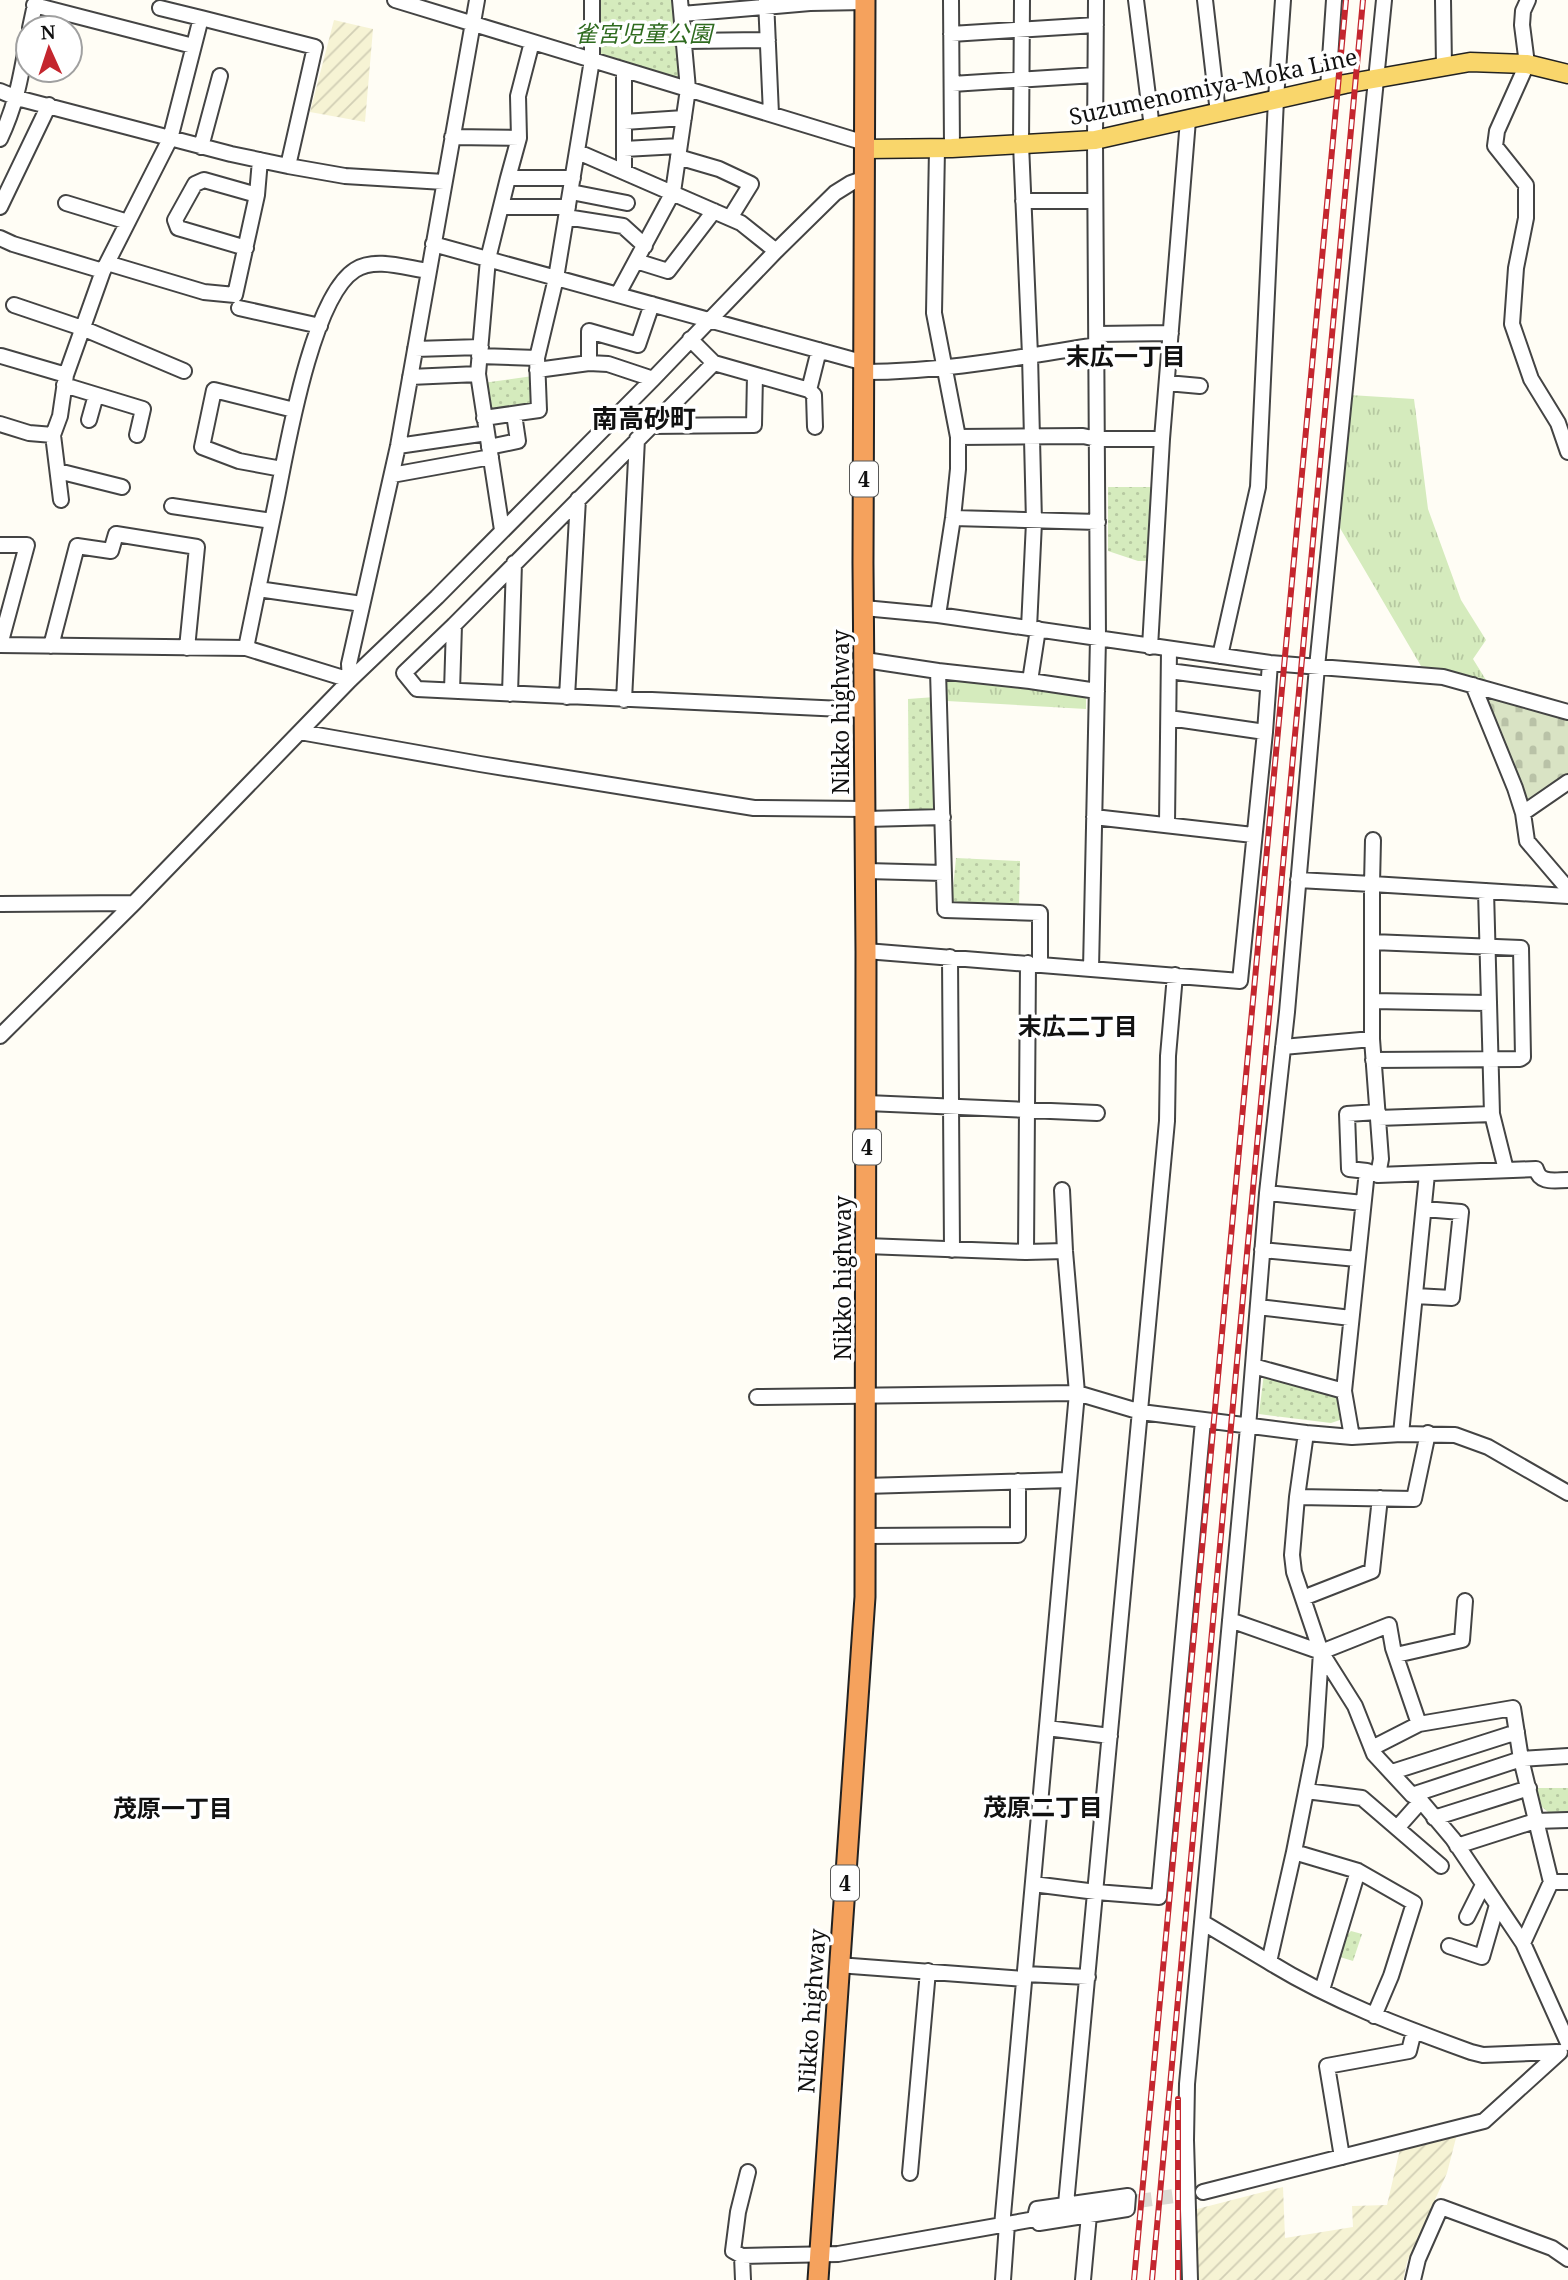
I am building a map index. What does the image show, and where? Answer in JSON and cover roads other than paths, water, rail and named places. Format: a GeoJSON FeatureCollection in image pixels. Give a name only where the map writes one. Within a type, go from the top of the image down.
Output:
{"type":"FeatureCollection","features":[{"type":"Feature","properties":{"kind":"highway","name":"4"},"geometry":{"type":"LineString","coordinates":[[865,1],[865,146]]}},
{"type":"Feature","properties":{"kind":"highway","name":"Nikko highway"},"geometry":{"type":"LineString","coordinates":[[818,2280],[862,1652],[866,1536],[865,146]]}},
{"type":"Feature","properties":{"kind":"main road","name":"Suzumenomiya-Moka Line"},"geometry":{"type":"LineString","coordinates":[[865,146],[945,149],[1095,140],[1375,78],[1486,61],[1527,64],[1568,74]]}},
{"type":"Feature","properties":{"kind":"street"},"geometry":{"type":"LineString","coordinates":[[350,680],[349,664],[398,446],[477,0]]}},
{"type":"Feature","properties":{"kind":"street"},"geometry":{"type":"LineString","coordinates":[[392,475],[488,439],[514,414],[539,410],[537,364],[556,278],[592,61],[592,0]]}},
{"type":"Feature","properties":{"kind":"street"},"geometry":{"type":"LineString","coordinates":[[938,615],[958,469],[958,437],[934,313],[952,84],[951,0]]}},
{"type":"Feature","properties":{"kind":"street"},"geometry":{"type":"LineString","coordinates":[[1022,0],[1021,145],[1034,522],[1034,628],[1030,681]]}},
{"type":"Feature","properties":{"kind":"street"},"geometry":{"type":"LineString","coordinates":[[1091,969],[1098,638],[1096,0]]}},
{"type":"Feature","properties":{"kind":"street"},"geometry":{"type":"LineString","coordinates":[[1136,0],[1152,128]]}},
{"type":"Feature","properties":{"kind":"street"},"geometry":{"type":"LineString","coordinates":[[1205,0],[1218,113]]}},
{"type":"Feature","properties":{"kind":"street"},"geometry":{"type":"LineString","coordinates":[[1220,656],[1258,487],[1283,0]]}},
{"type":"Feature","properties":{"kind":"street"},"geometry":{"type":"LineString","coordinates":[[1328,88],[1334,0]]}},
{"type":"Feature","properties":{"kind":"street"},"geometry":{"type":"LineString","coordinates":[[1190,2280],[1187,2084],[1267,1194],[1384,0]]}},
{"type":"Feature","properties":{"kind":"street"},"geometry":{"type":"LineString","coordinates":[[1443,0],[1444,66]]}},
{"type":"Feature","properties":{"kind":"street"},"geometry":{"type":"LineString","coordinates":[[1528,0],[1521,25],[1527,64],[1497,131],[1495,146],[1526,185],[1527,218],[1516,268],[1512,324],[1531,379],[1558,423],[1568,452]]}},
{"type":"Feature","properties":{"kind":"street"},"geometry":{"type":"LineString","coordinates":[[403,1],[472,25],[771,114],[865,146]]}},
{"type":"Feature","properties":{"kind":"street"},"geometry":{"type":"LineString","coordinates":[[618,294],[673,192],[688,89],[681,7],[865,1]]}},
{"type":"Feature","properties":{"kind":"street"},"geometry":{"type":"LineString","coordinates":[[35,3],[193,46]]}},
{"type":"Feature","properties":{"kind":"street"},"geometry":{"type":"LineString","coordinates":[[767,3],[771,114]]}},
{"type":"Feature","properties":{"kind":"street"},"geometry":{"type":"LineString","coordinates":[[160,8],[315,47],[288,166]]}},
{"type":"Feature","properties":{"kind":"street"},"geometry":{"type":"LineString","coordinates":[[61,500],[53,435],[60,416],[65,380],[105,267],[170,139],[201,18]]}},
{"type":"Feature","properties":{"kind":"street"},"geometry":{"type":"LineString","coordinates":[[951,34],[1096,25]]}},
{"type":"Feature","properties":{"kind":"street"},"geometry":{"type":"LineString","coordinates":[[684,41],[768,40]]}},
{"type":"Feature","properties":{"kind":"street"},"geometry":{"type":"LineString","coordinates":[[502,530],[478,374],[488,259],[519,138],[518,96],[532,43]]}},
{"type":"Feature","properties":{"kind":"street"},"geometry":{"type":"LineString","coordinates":[[624,70],[624,172]]}},
{"type":"Feature","properties":{"kind":"street"},"geometry":{"type":"LineString","coordinates":[[952,84],[1096,75]]}},
{"type":"Feature","properties":{"kind":"street"},"geometry":{"type":"LineString","coordinates":[[201,147],[220,76]]}},
{"type":"Feature","properties":{"kind":"street"},"geometry":{"type":"LineString","coordinates":[[0,139],[12,113],[20,84]]}},
{"type":"Feature","properties":{"kind":"street"},"geometry":{"type":"LineString","coordinates":[[0,91],[17,98],[170,139],[288,166],[345,176],[444,182]]}},
{"type":"Feature","properties":{"kind":"street"},"geometry":{"type":"LineString","coordinates":[[0,207],[49,105]]}},
{"type":"Feature","properties":{"kind":"street"},"geometry":{"type":"LineString","coordinates":[[624,122],[684,118]]}},
{"type":"Feature","properties":{"kind":"street"},"geometry":{"type":"LineString","coordinates":[[1150,647],[1162,439],[1188,120]]}},
{"type":"Feature","properties":{"kind":"street"},"geometry":{"type":"LineString","coordinates":[[452,137],[519,138]]}},
{"type":"Feature","properties":{"kind":"street"},"geometry":{"type":"LineString","coordinates":[[624,149],[679,152],[751,184],[730,218]]}},
{"type":"Feature","properties":{"kind":"street"},"geometry":{"type":"LineString","coordinates":[[578,152],[741,223],[776,251]]}},
{"type":"Feature","properties":{"kind":"street"},"geometry":{"type":"LineString","coordinates":[[0,238],[13,244],[204,292],[235,296],[257,195],[260,160]]}},
{"type":"Feature","properties":{"kind":"street"},"geometry":{"type":"LineString","coordinates":[[508,178],[572,185],[627,203]]}},
{"type":"Feature","properties":{"kind":"street"},"geometry":{"type":"LineString","coordinates":[[0,1036],[134,903],[350,680],[437,597],[653,379],[776,251],[835,193],[865,178]]}},
{"type":"Feature","properties":{"kind":"street"},"geometry":{"type":"LineString","coordinates":[[246,248],[178,228],[175,220],[195,184],[204,180],[257,195]]}},
{"type":"Feature","properties":{"kind":"street"},"geometry":{"type":"LineString","coordinates":[[1023,201],[1096,201]]}},
{"type":"Feature","properties":{"kind":"street"},"geometry":{"type":"LineString","coordinates":[[66,203],[128,222]]}},
{"type":"Feature","properties":{"kind":"street"},"geometry":{"type":"LineString","coordinates":[[501,207],[567,212],[623,226],[645,246]]}},
{"type":"Feature","properties":{"kind":"street"},"geometry":{"type":"LineString","coordinates":[[636,261],[668,271],[713,211]]}},
{"type":"Feature","properties":{"kind":"street"},"geometry":{"type":"LineString","coordinates":[[433,244],[819,350],[865,367],[911,372],[1030,355],[1097,340],[1171,333]]}},
{"type":"Feature","properties":{"kind":"street"},"geometry":{"type":"LineString","coordinates":[[246,648],[294,410],[320,326],[341,282],[355,270],[371,263],[428,271]]}},
{"type":"Feature","properties":{"kind":"street"},"geometry":{"type":"LineString","coordinates":[[14,304],[82,328],[184,371]]}},
{"type":"Feature","properties":{"kind":"street"},"geometry":{"type":"LineString","coordinates":[[589,362],[589,331],[638,345],[652,304]]}},
{"type":"Feature","properties":{"kind":"street"},"geometry":{"type":"LineString","coordinates":[[239,308],[320,326]]}},
{"type":"Feature","properties":{"kind":"street"},"geometry":{"type":"LineString","coordinates":[[690,339],[714,363],[809,390],[814,395],[815,427]]}},
{"type":"Feature","properties":{"kind":"street"},"geometry":{"type":"LineString","coordinates":[[415,349],[480,352],[537,364],[608,364],[653,379]]}},
{"type":"Feature","properties":{"kind":"street"},"geometry":{"type":"LineString","coordinates":[[809,390],[819,350]]}},
{"type":"Feature","properties":{"kind":"street"},"geometry":{"type":"LineString","coordinates":[[1,356],[65,380],[96,395],[143,409],[137,435]]}},
{"type":"Feature","properties":{"kind":"street"},"geometry":{"type":"LineString","coordinates":[[714,363],[404,673],[416,689],[864,710]]}},
{"type":"Feature","properties":{"kind":"street"},"geometry":{"type":"LineString","coordinates":[[410,377],[478,374]]}},
{"type":"Feature","properties":{"kind":"street"},"geometry":{"type":"LineString","coordinates":[[650,426],[754,425],[755,374]]}},
{"type":"Feature","properties":{"kind":"street"},"geometry":{"type":"LineString","coordinates":[[1167,383],[1200,386]]}},
{"type":"Feature","properties":{"kind":"street"},"geometry":{"type":"LineString","coordinates":[[282,469],[239,461],[202,447],[214,390],[294,410]]}},
{"type":"Feature","properties":{"kind":"street"},"geometry":{"type":"LineString","coordinates":[[89,420],[96,395]]}},
{"type":"Feature","properties":{"kind":"street"},"geometry":{"type":"LineString","coordinates":[[398,446],[488,439],[517,441],[514,414]]}},
{"type":"Feature","properties":{"kind":"street"},"geometry":{"type":"LineString","coordinates":[[0,424],[29,433],[53,435]]}},
{"type":"Feature","properties":{"kind":"street"},"geometry":{"type":"LineString","coordinates":[[958,437],[1083,436],[1097,439],[1162,439]]}},
{"type":"Feature","properties":{"kind":"street"},"geometry":{"type":"LineString","coordinates":[[624,700],[637,439]]}},
{"type":"Feature","properties":{"kind":"street"},"geometry":{"type":"LineString","coordinates":[[58,471],[121,487]]}},
{"type":"Feature","properties":{"kind":"street"},"geometry":{"type":"LineString","coordinates":[[568,697],[578,499]]}},
{"type":"Feature","properties":{"kind":"street"},"geometry":{"type":"LineString","coordinates":[[172,506],[272,522]]}},
{"type":"Feature","properties":{"kind":"street"},"geometry":{"type":"LineString","coordinates":[[953,518],[1098,522]]}},
{"type":"Feature","properties":{"kind":"street"},"geometry":{"type":"LineString","coordinates":[[51,646],[76,546],[111,551],[116,534],[197,547],[187,648]]}},
{"type":"Feature","properties":{"kind":"street"},"geometry":{"type":"LineString","coordinates":[[0,545],[27,545],[0,645],[246,648],[350,680]]}},
{"type":"Feature","properties":{"kind":"street"},"geometry":{"type":"LineString","coordinates":[[510,694],[514,563]]}},
{"type":"Feature","properties":{"kind":"street"},"geometry":{"type":"LineString","coordinates":[[258,589],[362,604]]}},
{"type":"Feature","properties":{"kind":"street"},"geometry":{"type":"LineString","coordinates":[[864,608],[1034,628],[1270,663],[1443,677],[1568,712]]}},
{"type":"Feature","properties":{"kind":"street"},"geometry":{"type":"LineString","coordinates":[[452,691],[454,625]]}},
{"type":"Feature","properties":{"kind":"street"},"geometry":{"type":"LineString","coordinates":[[1167,824],[1169,650]]}},
{"type":"Feature","properties":{"kind":"street"},"geometry":{"type":"LineString","coordinates":[[865,660],[1097,691]]}},
{"type":"Feature","properties":{"kind":"street"},"geometry":{"type":"LineString","coordinates":[[866,951],[1240,981],[1270,663]]}},
{"type":"Feature","properties":{"kind":"street"},"geometry":{"type":"LineString","coordinates":[[938,671],[944,910],[1040,913],[1034,963],[1026,1252]]}},
{"type":"Feature","properties":{"kind":"street"},"geometry":{"type":"LineString","coordinates":[[1169,671],[1268,684]]}},
{"type":"Feature","properties":{"kind":"street"},"geometry":{"type":"LineString","coordinates":[[1473,685],[1515,788],[1527,841],[1568,889]]}},
{"type":"Feature","properties":{"kind":"street"},"geometry":{"type":"LineString","coordinates":[[1168,718],[1265,732]]}},
{"type":"Feature","properties":{"kind":"street"},"geometry":{"type":"LineString","coordinates":[[300,732],[754,808],[943,817]]}},
{"type":"Feature","properties":{"kind":"street"},"geometry":{"type":"LineString","coordinates":[[1522,814],[1568,782]]}},
{"type":"Feature","properties":{"kind":"street"},"geometry":{"type":"LineString","coordinates":[[1094,817],[1253,835]]}},
{"type":"Feature","properties":{"kind":"street"},"geometry":{"type":"LineString","coordinates":[[1352,1437],[1344,1391],[1357,1259],[1363,1203],[1373,1173],[1381,1159],[1372,1039],[1373,840]]}},
{"type":"Feature","properties":{"kind":"street"},"geometry":{"type":"LineString","coordinates":[[866,871],[944,873]]}},
{"type":"Feature","properties":{"kind":"street"},"geometry":{"type":"LineString","coordinates":[[1298,880],[1568,896]]}},
{"type":"Feature","properties":{"kind":"street"},"geometry":{"type":"LineString","coordinates":[[1486,891],[1492,1114],[1506,1170]]}},
{"type":"Feature","properties":{"kind":"street"},"geometry":{"type":"LineString","coordinates":[[0,904],[134,903]]}},
{"type":"Feature","properties":{"kind":"street"},"geometry":{"type":"LineString","coordinates":[[1372,942],[1521,948],[1523,1057],[1489,1060],[1373,1060]]}},
{"type":"Feature","properties":{"kind":"street"},"geometry":{"type":"LineString","coordinates":[[950,957],[952,1250]]}},
{"type":"Feature","properties":{"kind":"street"},"geometry":{"type":"LineString","coordinates":[[1066,2204],[1167,1121],[1168,1056],[1175,975]]}},
{"type":"Feature","properties":{"kind":"street"},"geometry":{"type":"LineString","coordinates":[[1372,1001],[1488,1003]]}},
{"type":"Feature","properties":{"kind":"street"},"geometry":{"type":"LineString","coordinates":[[1283,1047],[1372,1039]]}},
{"type":"Feature","properties":{"kind":"street"},"geometry":{"type":"LineString","coordinates":[[867,1103],[1097,1113]]}},
{"type":"Feature","properties":{"kind":"street"},"geometry":{"type":"LineString","coordinates":[[1492,1114],[1347,1114],[1349,1169],[1373,1173],[1427,1174],[1536,1169],[1543,1180],[1568,1180]]}},
{"type":"Feature","properties":{"kind":"street"},"geometry":{"type":"LineString","coordinates":[[1401,1434],[1427,1174]]}},
{"type":"Feature","properties":{"kind":"street"},"geometry":{"type":"LineString","coordinates":[[1003,2280],[1024,1977],[1077,1393],[1062,1190]]}},
{"type":"Feature","properties":{"kind":"street"},"geometry":{"type":"LineString","coordinates":[[1267,1194],[1363,1203]]}},
{"type":"Feature","properties":{"kind":"street"},"geometry":{"type":"LineString","coordinates":[[1415,1296],[1452,1298],[1455,1273],[1461,1212],[1424,1209]]}},
{"type":"Feature","properties":{"kind":"street"},"geometry":{"type":"LineString","coordinates":[[866,1246],[1065,1251]]}},
{"type":"Feature","properties":{"kind":"street"},"geometry":{"type":"LineString","coordinates":[[1262,1250],[1357,1259]]}},
{"type":"Feature","properties":{"kind":"street"},"geometry":{"type":"LineString","coordinates":[[1258,1307],[1351,1318]]}},
{"type":"Feature","properties":{"kind":"street"},"geometry":{"type":"LineString","coordinates":[[1253,1366],[1344,1391]]}},
{"type":"Feature","properties":{"kind":"street"},"geometry":{"type":"LineString","coordinates":[[757,1397],[1077,1393],[1141,1412],[1248,1427],[1352,1437],[1428,1433],[1455,1435],[1488,1447],[1568,1493]]}},
{"type":"Feature","properties":{"kind":"street"},"geometry":{"type":"LineString","coordinates":[[1033,1884],[1159,1897],[1203,1421]]}},
{"type":"Feature","properties":{"kind":"street"},"geometry":{"type":"LineString","coordinates":[[1306,1433],[1292,1555],[1294,1572],[1321,1652],[1355,1706],[1374,1754],[1457,1846],[1523,1943],[1564,2049]]}},
{"type":"Feature","properties":{"kind":"street"},"geometry":{"type":"LineString","coordinates":[[1297,1497],[1414,1499],[1428,1433]]}},
{"type":"Feature","properties":{"kind":"street"},"geometry":{"type":"LineString","coordinates":[[866,1486],[1069,1480]]}},
{"type":"Feature","properties":{"kind":"street"},"geometry":{"type":"LineString","coordinates":[[866,1536],[1018,1535],[1018,1481]]}},
{"type":"Feature","properties":{"kind":"street"},"geometry":{"type":"LineString","coordinates":[[1303,1598],[1372,1571],[1380,1498]]}},
{"type":"Feature","properties":{"kind":"street"},"geometry":{"type":"LineString","coordinates":[[1396,1655],[1462,1640],[1465,1601]]}},
{"type":"Feature","properties":{"kind":"street"},"geometry":{"type":"LineString","coordinates":[[1230,1620],[1321,1652],[1389,1625],[1419,1724]]}},
{"type":"Feature","properties":{"kind":"street"},"geometry":{"type":"LineString","coordinates":[[1269,1962],[1315,1746],[1321,1652]]}},
{"type":"Feature","properties":{"kind":"street"},"geometry":{"type":"LineString","coordinates":[[1372,1748],[1419,1724],[1513,1707],[1521,1759],[1550,1882],[1523,1943]]}},
{"type":"Feature","properties":{"kind":"street"},"geometry":{"type":"LineString","coordinates":[[1047,1728],[1110,1736]]}},
{"type":"Feature","properties":{"kind":"street"},"geometry":{"type":"LineString","coordinates":[[1392,1772],[1517,1731]]}},
{"type":"Feature","properties":{"kind":"street"},"geometry":{"type":"LineString","coordinates":[[1397,1828],[1416,1798],[1521,1759],[1568,1756]]}},
{"type":"Feature","properties":{"kind":"street"},"geometry":{"type":"LineString","coordinates":[[1434,1818],[1529,1788]]}},
{"type":"Feature","properties":{"kind":"street"},"geometry":{"type":"LineString","coordinates":[[1306,1790],[1362,1798],[1441,1866]]}},
{"type":"Feature","properties":{"kind":"street"},"geometry":{"type":"LineString","coordinates":[[1457,1846],[1535,1821],[1568,1821]]}},
{"type":"Feature","properties":{"kind":"street"},"geometry":{"type":"LineString","coordinates":[[1294,1852],[1358,1871],[1414,1903],[1391,1976],[1374,2016]]}},
{"type":"Feature","properties":{"kind":"street"},"geometry":{"type":"LineString","coordinates":[[1322,1990],[1358,1871]]}},
{"type":"Feature","properties":{"kind":"street"},"geometry":{"type":"LineString","coordinates":[[1550,1882],[1568,1882]]}},
{"type":"Feature","properties":{"kind":"street"},"geometry":{"type":"LineString","coordinates":[[1467,1917],[1483,1885]]}},
{"type":"Feature","properties":{"kind":"street"},"geometry":{"type":"LineString","coordinates":[[1449,1946],[1482,1956],[1497,1905]]}},
{"type":"Feature","properties":{"kind":"street"},"geometry":{"type":"LineString","coordinates":[[1202,1922],[1322,1990],[1374,2016],[1414,2031],[1483,2055],[1564,2049]]}},
{"type":"Feature","properties":{"kind":"street"},"geometry":{"type":"LineString","coordinates":[[838,1965],[1024,1977],[1088,1977]]}},
{"type":"Feature","properties":{"kind":"street"},"geometry":{"type":"LineString","coordinates":[[910,2173],[928,1971]]}},
{"type":"Feature","properties":{"kind":"street"},"geometry":{"type":"LineString","coordinates":[[1342,2157],[1327,2067],[1409,2051],[1414,2031]]}},
{"type":"Feature","properties":{"kind":"street"},"geometry":{"type":"LineString","coordinates":[[1203,2192],[1484,2121],[1564,2049]]}},
{"type":"Feature","properties":{"kind":"street"},"geometry":{"type":"LineString","coordinates":[[1188,2187],[1249,2176],[1292,2163],[1317,2163]]}},
{"type":"Feature","properties":{"kind":"street"},"geometry":{"type":"LineString","coordinates":[[1189,2204],[1297,2176],[1317,2163]]}},
{"type":"Feature","properties":{"kind":"street"},"geometry":{"type":"LineString","coordinates":[[748,2172],[738,2212],[733,2251],[742,2256],[838,2254],[1005,2225],[1035,2217],[1115,2205]]}},
{"type":"Feature","properties":{"kind":"street"},"geometry":{"type":"LineString","coordinates":[[1128,2196],[1127,2209],[1039,2223],[1035,2217],[1037,2209],[1066,2204],[1128,2196]]}},
{"type":"Feature","properties":{"kind":"street"},"geometry":{"type":"LineString","coordinates":[[1413,2280],[1418,2259],[1441,2207],[1552,2248],[1568,2259]]}},
{"type":"Feature","properties":{"kind":"street"},"geometry":{"type":"LineString","coordinates":[[1083,2280],[1090,2216]]}},
{"type":"Feature","properties":{"kind":"street"},"geometry":{"type":"LineString","coordinates":[[742,2256],[743,2280]]}},
{"type":"Feature","properties":{"kind":"tunnel"},"geometry":{"type":"LineString","coordinates":[[1117,2204],[1203,2192]]}},
{"type":"Feature","properties":{"kind":"railway"},"geometry":{"type":"LineString","coordinates":[[1134,2280],[1346,0]]}},
{"type":"Feature","properties":{"kind":"railway"},"geometry":{"type":"LineString","coordinates":[[1152,2280],[1363,0]]}},
{"type":"Feature","properties":{"kind":"railway"},"geometry":{"type":"LineString","coordinates":[[1178,2099],[1178,2280]]}},
{"type":"Feature","properties":{"kind":"district","name":"末広一丁目"},"geometry":{"type":"Point","coordinates":[1126,355]}},
{"type":"Feature","properties":{"kind":"district","name":"南高砂町"},"geometry":{"type":"Point","coordinates":[644,418]}},
{"type":"Feature","properties":{"kind":"district","name":"末広二丁目"},"geometry":{"type":"Point","coordinates":[1078,1025]}},
{"type":"Feature","properties":{"kind":"district","name":"茂原二丁目"},"geometry":{"type":"Point","coordinates":[1043,1806]}},
{"type":"Feature","properties":{"kind":"district","name":"茂原一丁目"},"geometry":{"type":"Point","coordinates":[173,1807]}},
{"type":"Feature","properties":{"kind":"park label","name":"雀宮児童公園"},"geometry":{"type":"Point","coordinates":[643,33]}}]}
